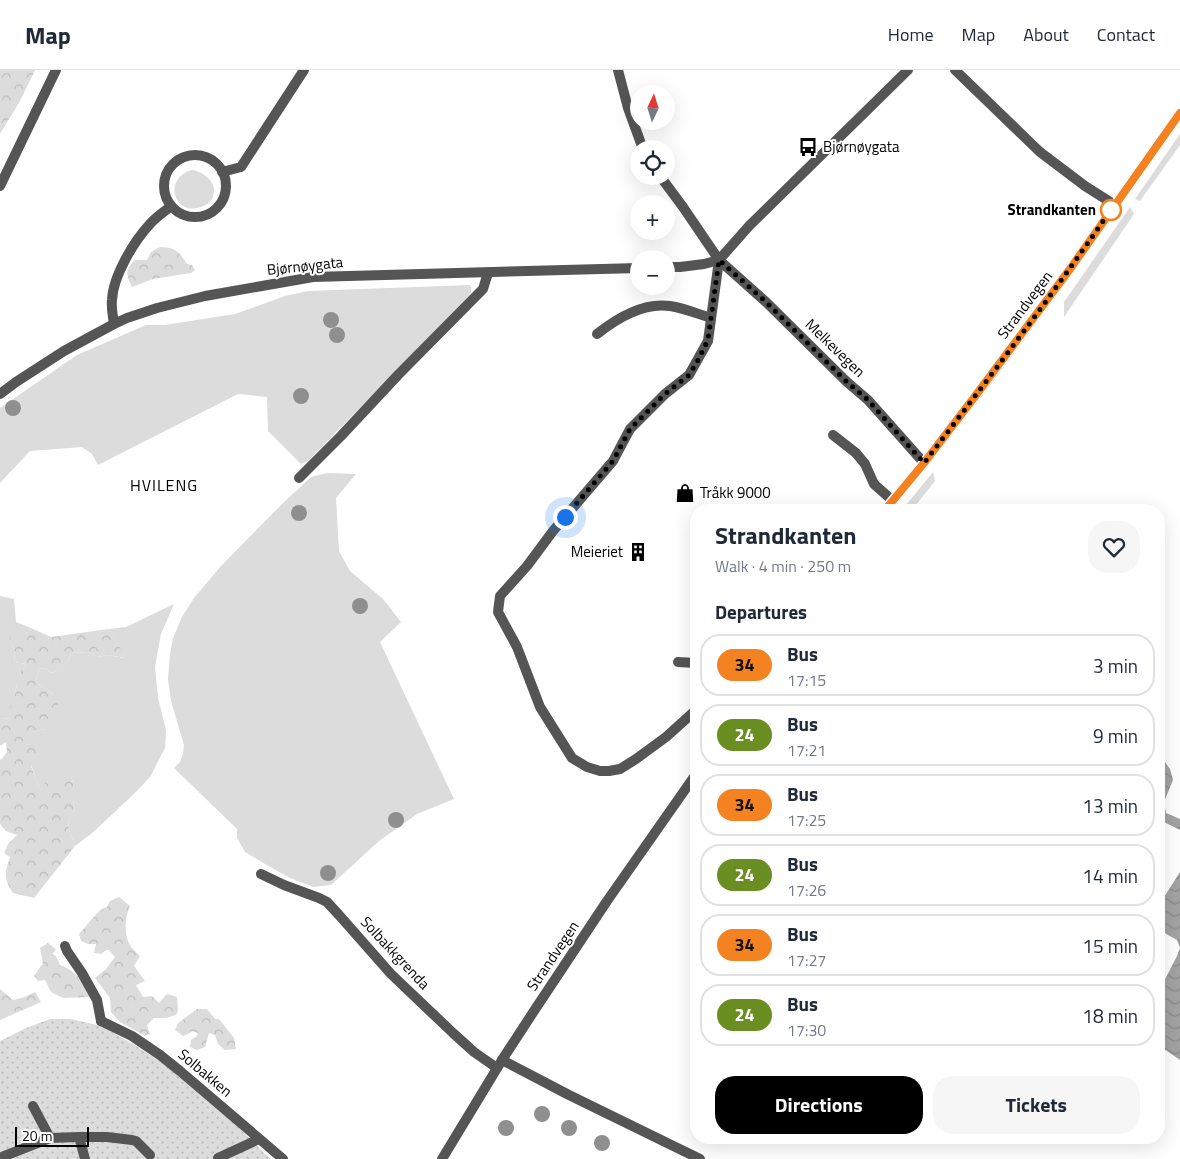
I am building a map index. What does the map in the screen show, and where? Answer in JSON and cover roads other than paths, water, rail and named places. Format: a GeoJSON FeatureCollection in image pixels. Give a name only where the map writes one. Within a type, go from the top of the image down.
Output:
{"type":"FeatureCollection","features":[{"type":"Feature","properties":{"kind":"street"},"geometry":{"type":"LineString","coordinates":[[0,186],[56,70]]}},
{"type":"Feature","properties":{"kind":"street"},"geometry":{"type":"LineString","coordinates":[[222,172],[241,167],[304,70]]}},
{"type":"Feature","properties":{"kind":"street"},"geometry":{"type":"LineString","coordinates":[[618,70],[628,108],[640,140]]}},
{"type":"Feature","properties":{"kind":"street"},"geometry":{"type":"LineString","coordinates":[[675,267],[704,264],[719,260],[756,219],[908,70]]}},
{"type":"Feature","properties":{"kind":"street"},"geometry":{"type":"LineString","coordinates":[[955,70],[1040,152],[1085,186],[1115,204]]}},
{"type":"Feature","properties":{"kind":"street","name":"Strandvegen"},"geometry":{"type":"LineString","coordinates":[[890,504],[924,463],[1070,269],[1180,113]]}},
{"type":"Feature","properties":{"kind":"street"},"geometry":{"type":"LineString","coordinates":[[197,155],[207,158],[216,164],[226,182],[226,191],[216,209],[208,215],[198,218],[178,212],[171,206],[166,197],[164,187],[165,176],[178,160],[187,156],[197,155]]}},
{"type":"Feature","properties":{"kind":"street","name":"Melkevegen"},"geometry":{"type":"LineString","coordinates":[[667,185],[719,260],[766,302],[847,382],[868,400],[924,463]]}},
{"type":"Feature","properties":{"kind":"street"},"geometry":{"type":"LineString","coordinates":[[114,324],[112,300],[115,283],[121,268],[150,224],[171,206]]}},
{"type":"Feature","properties":{"kind":"street"},"geometry":{"type":"LineString","coordinates":[[690,715],[666,737],[620,769],[600,771],[587,767],[572,758],[540,708],[522,660],[498,612],[500,596],[613,461],[630,429],[665,394],[689,375],[708,340],[719,260]]}},
{"type":"Feature","properties":{"kind":"street","name":"Bjørnøygata"},"geometry":{"type":"LineString","coordinates":[[0,394],[64,351],[114,324],[157,308],[205,296],[313,278],[630,268]]}},
{"type":"Feature","properties":{"kind":"street"},"geometry":{"type":"LineString","coordinates":[[299,478],[483,289],[488,273]]}},
{"type":"Feature","properties":{"kind":"street"},"geometry":{"type":"LineString","coordinates":[[597,334],[629,313],[649,306],[671,306],[711,318]]}},
{"type":"Feature","properties":{"kind":"street"},"geometry":{"type":"LineString","coordinates":[[832,434],[856,453],[865,464],[874,484],[893,501]]}},
{"type":"Feature","properties":{"kind":"street"},"geometry":{"type":"LineString","coordinates":[[678,662],[690,662]]}},
{"type":"Feature","properties":{"kind":"street","name":"Strandvegen"},"geometry":{"type":"LineString","coordinates":[[442,1159],[500,1064],[607,901],[690,783]]}},
{"type":"Feature","properties":{"kind":"street","name":"Solbakkgrenda"},"geometry":{"type":"LineString","coordinates":[[261,874],[327,902],[391,974],[474,1052],[569,1095],[700,1159]]}},
{"type":"Feature","properties":{"kind":"street","name":"Solbakken"},"geometry":{"type":"LineString","coordinates":[[65,946],[97,1000],[101,1020],[132,1036],[180,1070],[283,1159]]}},
{"type":"Feature","properties":{"kind":"street"},"geometry":{"type":"LineString","coordinates":[[33,1106],[50,1138]]}},
{"type":"Feature","properties":{"kind":"street"},"geometry":{"type":"LineString","coordinates":[[79,1137],[85,1159]]}},
{"type":"Feature","properties":{"kind":"street"},"geometry":{"type":"LineString","coordinates":[[0,1159],[50,1138],[79,1137],[107,1137],[136,1141],[150,1155]]}},
{"type":"Feature","properties":{"kind":"street"},"geometry":{"type":"LineString","coordinates":[[218,1158],[259,1139]]}},
{"type":"Feature","properties":{"kind":"water"},"geometry":{"type":"Polygon","coordinates":[[[1165,762],[1170,769],[1173,780],[1165,800],[1165,762]]]}},
{"type":"Feature","properties":{"kind":"water"},"geometry":{"type":"Polygon","coordinates":[[[1165,808],[1166,813],[1180,819],[1180,830],[1165,822],[1165,808]]]}},
{"type":"Feature","properties":{"kind":"water"},"geometry":{"type":"Polygon","coordinates":[[[1180,872],[1180,948],[1177,940],[1165,933],[1165,896],[1180,872]]]}},
{"type":"Feature","properties":{"kind":"water"},"geometry":{"type":"Polygon","coordinates":[[[1180,948],[1180,1060],[1165,1050],[1165,979],[1180,948]]]}},
{"type":"Feature","properties":{"kind":"place","name":"Bjørnøygata"},"geometry":{"type":"Point","coordinates":[808,147]}},
{"type":"Feature","properties":{"kind":"place","name":"Strandkanten"},"geometry":{"type":"Point","coordinates":[1111,210]}},
{"type":"Feature","properties":{"kind":"place","name":"Tråkk 9000"},"geometry":{"type":"Point","coordinates":[685,493]}},
{"type":"Feature","properties":{"kind":"place","name":"Meieriet"},"geometry":{"type":"Point","coordinates":[638,552]}},
{"type":"Feature","properties":{"kind":"district","name":"HVILENG"},"geometry":{"type":"Point","coordinates":[164,485]}}]}
